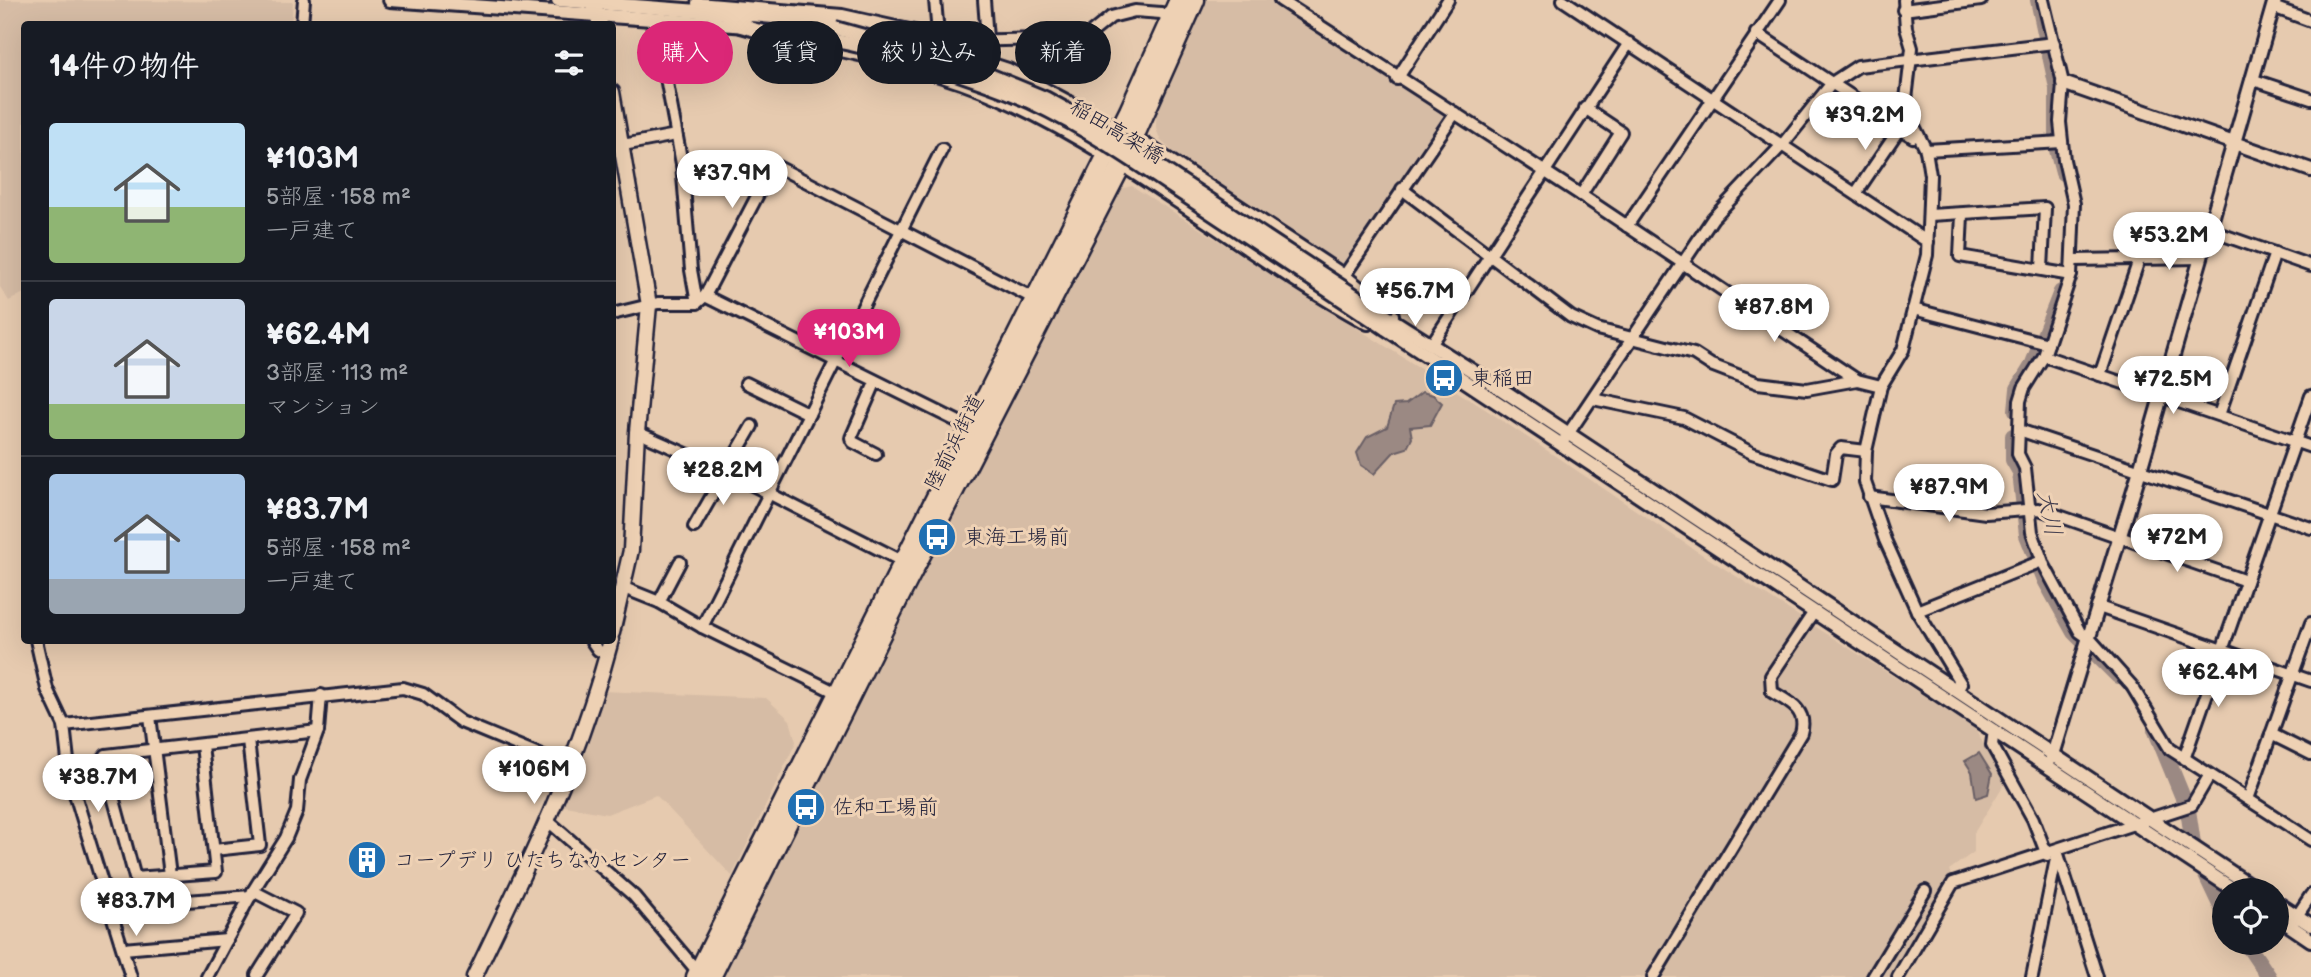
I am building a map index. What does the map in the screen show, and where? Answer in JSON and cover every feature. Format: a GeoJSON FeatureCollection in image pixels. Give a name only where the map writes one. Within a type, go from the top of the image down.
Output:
{"type":"FeatureCollection","features":[{"type":"Feature","properties":{"kind":"highway","name":"陸前浜街道"},"geometry":{"type":"LineString","coordinates":[[1128,134],[1179,0]]}},
{"type":"Feature","properties":{"kind":"highway","name":"陸前浜街道"},"geometry":{"type":"LineString","coordinates":[[702,975],[904,590],[1195,0]]}},
{"type":"Feature","properties":{"kind":"highway","name":"陸前浜街道"},"geometry":{"type":"LineString","coordinates":[[702,975],[837,693],[969,427],[1035,299],[1115,159]]}},
{"type":"Feature","properties":{"kind":"main road"},"geometry":{"type":"LineString","coordinates":[[616,111],[649,305],[637,432],[631,550],[616,618]]}},
{"type":"Feature","properties":{"kind":"main road"},"geometry":{"type":"LineString","coordinates":[[474,977],[570,767],[609,648]]}},
{"type":"Feature","properties":{"kind":"street"},"geometry":{"type":"LineString","coordinates":[[302,21],[304,0]]}},
{"type":"Feature","properties":{"kind":"street"},"geometry":{"type":"LineString","coordinates":[[390,0],[596,11],[741,26],[911,66],[955,80],[1000,98],[1115,159],[1354,315],[1429,350]]}},
{"type":"Feature","properties":{"kind":"street"},"geometry":{"type":"LineString","coordinates":[[558,0],[596,11],[697,4],[796,10],[873,21]]}},
{"type":"Feature","properties":{"kind":"street"},"geometry":{"type":"LineString","coordinates":[[935,0],[937,21]]}},
{"type":"Feature","properties":{"kind":"street"},"geometry":{"type":"LineString","coordinates":[[984,0],[986,21]]}},
{"type":"Feature","properties":{"kind":"street"},"geometry":{"type":"LineString","coordinates":[[1280,0],[1397,79],[1455,113],[1581,195],[1857,380],[1881,386]]}},
{"type":"Feature","properties":{"kind":"street"},"geometry":{"type":"LineString","coordinates":[[1397,79],[1448,0]]}},
{"type":"Feature","properties":{"kind":"street"},"geometry":{"type":"LineString","coordinates":[[1563,0],[1928,242]]}},
{"type":"Feature","properties":{"kind":"street"},"geometry":{"type":"LineString","coordinates":[[1627,226],[1780,0]]}},
{"type":"Feature","properties":{"kind":"street"},"geometry":{"type":"LineString","coordinates":[[1956,691],[1961,684],[1917,611],[1869,497],[1865,482],[1866,451],[1881,386],[1903,350],[1928,242],[1930,175],[1926,150],[1916,135],[1905,108],[1912,62],[1904,5],[1981,0]]}},
{"type":"Feature","properties":{"kind":"street"},"geometry":{"type":"LineString","coordinates":[[2043,0],[2063,83],[2062,142],[2074,204],[2073,260],[2071,275],[2044,356],[2024,388],[2018,454],[2025,468],[2032,532],[2042,561],[2080,632],[2090,639],[2132,686],[2170,750],[2311,840]]}},
{"type":"Feature","properties":{"kind":"street"},"geometry":{"type":"LineString","coordinates":[[2051,760],[2140,470],[2274,4],[2311,21]]}},
{"type":"Feature","properties":{"kind":"street"},"geometry":{"type":"LineString","coordinates":[[796,10],[838,22],[878,29],[1008,70],[1128,134],[1344,276],[1429,350],[1560,446],[1994,730],[2051,760],[2148,818],[2239,878]]}},
{"type":"Feature","properties":{"kind":"street","name":"稲田高架橋"},"geometry":{"type":"LineString","coordinates":[[796,10],[835,28],[958,62],[1045,98],[1105,131],[1387,323]]}},
{"type":"Feature","properties":{"kind":"street"},"geometry":{"type":"LineString","coordinates":[[1001,39],[1085,38],[1111,17],[1135,12],[1161,13],[1172,19]]}},
{"type":"Feature","properties":{"kind":"street"},"geometry":{"type":"LineString","coordinates":[[663,20],[663,67],[682,164],[691,270],[701,299]]}},
{"type":"Feature","properties":{"kind":"street","name":"稲田高架橋"},"geometry":{"type":"LineString","coordinates":[[741,26],[858,44],[1009,93],[1100,139],[1387,323]]}},
{"type":"Feature","properties":{"kind":"street"},"geometry":{"type":"LineString","coordinates":[[1756,33],[1900,128],[1916,135]]}},
{"type":"Feature","properties":{"kind":"street"},"geometry":{"type":"LineString","coordinates":[[1429,350],[1543,171],[1629,43]]}},
{"type":"Feature","properties":{"kind":"street"},"geometry":{"type":"LineString","coordinates":[[1560,446],[1713,218],[1783,144],[1832,83],[1858,66],[2054,44]]}},
{"type":"Feature","properties":{"kind":"street"},"geometry":{"type":"LineString","coordinates":[[2251,79],[2311,99]]}},
{"type":"Feature","properties":{"kind":"street"},"geometry":{"type":"LineString","coordinates":[[2063,83],[2311,170]]}},
{"type":"Feature","properties":{"kind":"street"},"geometry":{"type":"LineString","coordinates":[[1581,195],[1621,132],[1585,108]]}},
{"type":"Feature","properties":{"kind":"street"},"geometry":{"type":"LineString","coordinates":[[1344,276],[1455,113]]}},
{"type":"Feature","properties":{"kind":"street"},"geometry":{"type":"LineString","coordinates":[[1856,193],[1900,128]]}},
{"type":"Feature","properties":{"kind":"street"},"geometry":{"type":"LineString","coordinates":[[623,145],[676,135]]}},
{"type":"Feature","properties":{"kind":"street"},"geometry":{"type":"LineString","coordinates":[[1926,150],[2062,142]]}},
{"type":"Feature","properties":{"kind":"street"},"geometry":{"type":"LineString","coordinates":[[702,627],[942,149]]}},
{"type":"Feature","properties":{"kind":"street"},"geometry":{"type":"LineString","coordinates":[[682,164],[768,175]]}},
{"type":"Feature","properties":{"kind":"street"},"geometry":{"type":"LineString","coordinates":[[701,299],[774,165],[1035,299]]}},
{"type":"Feature","properties":{"kind":"street"},"geometry":{"type":"LineString","coordinates":[[1402,189],[1488,257],[1571,317],[1597,329],[1694,354],[1711,365],[1758,383],[1807,389],[1857,380]]}},
{"type":"Feature","properties":{"kind":"street"},"geometry":{"type":"LineString","coordinates":[[1930,215],[2045,208],[2042,269]]}},
{"type":"Feature","properties":{"kind":"street"},"geometry":{"type":"LineString","coordinates":[[1962,215],[1960,256],[2071,275]]}},
{"type":"Feature","properties":{"kind":"street"},"geometry":{"type":"LineString","coordinates":[[2209,230],[2311,266]]}},
{"type":"Feature","properties":{"kind":"street"},"geometry":{"type":"LineString","coordinates":[[2219,415],[2275,253]]}},
{"type":"Feature","properties":{"kind":"street"},"geometry":{"type":"LineString","coordinates":[[2100,375],[2140,257]]}},
{"type":"Feature","properties":{"kind":"street"},"geometry":{"type":"LineString","coordinates":[[2073,260],[2200,258]]}},
{"type":"Feature","properties":{"kind":"street"},"geometry":{"type":"LineString","coordinates":[[616,313],[649,305],[701,299],[969,427]]}},
{"type":"Feature","properties":{"kind":"street"},"geometry":{"type":"LineString","coordinates":[[1913,309],[2048,344]]}},
{"type":"Feature","properties":{"kind":"street"},"geometry":{"type":"LineString","coordinates":[[1387,323],[1569,435],[1956,691],[2135,824],[2216,878]]}},
{"type":"Feature","properties":{"kind":"street"},"geometry":{"type":"LineString","coordinates":[[2044,356],[2311,447]]}},
{"type":"Feature","properties":{"kind":"street"},"geometry":{"type":"LineString","coordinates":[[746,383],[809,414]]}},
{"type":"Feature","properties":{"kind":"street"},"geometry":{"type":"LineString","coordinates":[[875,383],[851,438],[853,442],[876,454]]}},
{"type":"Feature","properties":{"kind":"street"},"geometry":{"type":"LineString","coordinates":[[2184,759],[2311,396]]}},
{"type":"Feature","properties":{"kind":"street"},"geometry":{"type":"LineString","coordinates":[[1593,399],[1684,418],[1752,453],[1832,480],[1836,454],[1841,448],[1866,451]]}},
{"type":"Feature","properties":{"kind":"street"},"geometry":{"type":"LineString","coordinates":[[694,527],[752,426]]}},
{"type":"Feature","properties":{"kind":"street"},"geometry":{"type":"LineString","coordinates":[[2019,430],[2311,528]]}},
{"type":"Feature","properties":{"kind":"street"},"geometry":{"type":"LineString","coordinates":[[637,432],[725,471],[902,561]]}},
{"type":"Feature","properties":{"kind":"street"},"geometry":{"type":"LineString","coordinates":[[1869,497],[1986,513],[2029,508],[2246,582]]}},
{"type":"Feature","properties":{"kind":"street"},"geometry":{"type":"LineString","coordinates":[[1917,611],[2042,561]]}},
{"type":"Feature","properties":{"kind":"street"},"geometry":{"type":"LineString","coordinates":[[659,602],[680,562]]}},
{"type":"Feature","properties":{"kind":"street"},"geometry":{"type":"LineString","coordinates":[[624,588],[659,602],[702,627],[837,693]]}},
{"type":"Feature","properties":{"kind":"street"},"geometry":{"type":"LineString","coordinates":[[2099,607],[2311,681]]}},
{"type":"Feature","properties":{"kind":"street"},"geometry":{"type":"LineString","coordinates":[[1653,977],[1801,733],[1804,724],[1800,712],[1772,692],[1770,684],[1771,676],[1814,612]]}},
{"type":"Feature","properties":{"kind":"street"},"geometry":{"type":"LineString","coordinates":[[2248,799],[2311,623]]}},
{"type":"Feature","properties":{"kind":"street"},"geometry":{"type":"LineString","coordinates":[[37,644],[47,689],[64,725],[70,778],[131,977]]}},
{"type":"Feature","properties":{"kind":"street"},"geometry":{"type":"LineString","coordinates":[[64,725],[321,695],[413,689],[432,699],[461,722],[570,767]]}},
{"type":"Feature","properties":{"kind":"street"},"geometry":{"type":"LineString","coordinates":[[207,977],[286,838],[296,811],[300,780],[318,731],[321,695]]}},
{"type":"Feature","properties":{"kind":"street"},"geometry":{"type":"LineString","coordinates":[[150,716],[170,875]]}},
{"type":"Feature","properties":{"kind":"street"},"geometry":{"type":"LineString","coordinates":[[1994,730],[1992,745],[2052,853],[2096,977]]}},
{"type":"Feature","properties":{"kind":"street"},"geometry":{"type":"LineString","coordinates":[[202,745],[216,872],[135,878],[103,759],[106,755],[318,731]]}},
{"type":"Feature","properties":{"kind":"street"},"geometry":{"type":"LineString","coordinates":[[2271,734],[2311,754]]}},
{"type":"Feature","properties":{"kind":"street"},"geometry":{"type":"LineString","coordinates":[[214,850],[260,845],[248,740]]}},
{"type":"Feature","properties":{"kind":"street"},"geometry":{"type":"LineString","coordinates":[[1898,977],[1953,883],[2052,853],[2192,805],[2209,776]]}},
{"type":"Feature","properties":{"kind":"street"},"geometry":{"type":"LineString","coordinates":[[547,820],[634,896],[702,975]]}},
{"type":"Feature","properties":{"kind":"street"},"geometry":{"type":"LineString","coordinates":[[2032,977],[2052,853]]}},
{"type":"Feature","properties":{"kind":"street"},"geometry":{"type":"LineString","coordinates":[[1873,977],[1925,891]]}},
{"type":"Feature","properties":{"kind":"street"},"geometry":{"type":"LineString","coordinates":[[110,907],[252,894],[296,913],[257,975]]}},
{"type":"Feature","properties":{"kind":"street"},"geometry":{"type":"LineString","coordinates":[[2294,921],[2311,895]]}},
{"type":"Feature","properties":{"kind":"street"},"geometry":{"type":"LineString","coordinates":[[2289,916],[2311,940]]}},
{"type":"Feature","properties":{"kind":"street"},"geometry":{"type":"LineString","coordinates":[[2289,920],[2311,925]]}},
{"type":"Feature","properties":{"kind":"street"},"geometry":{"type":"LineString","coordinates":[[123,949],[227,940]]}},
{"type":"Feature","properties":{"kind":"shaded area"},"geometry":{"type":"Polygon","coordinates":[[[0,0],[293,2],[291,21],[21,21],[21,295],[9,301],[0,287],[0,0]]]}},
{"type":"Feature","properties":{"kind":"shaded area"},"geometry":{"type":"Polygon","coordinates":[[[1202,0],[1274,0],[1445,113],[1343,268],[1184,161],[1161,141],[1156,129],[1156,115],[1202,0]]]}},
{"type":"Feature","properties":{"kind":"shaded area"},"geometry":{"type":"Polygon","coordinates":[[[1132,186],[1488,411],[1695,550],[1974,728],[2006,781],[1974,833],[1974,852],[1949,870],[1952,877],[1893,977],[722,977],[1116,190],[1132,186]]]}},
{"type":"Feature","properties":{"kind":"shaded area"},"geometry":{"type":"Polygon","coordinates":[[[1422,392],[1433,395],[1442,403],[1430,425],[1410,427],[1412,438],[1407,448],[1394,452],[1374,474],[1361,465],[1357,453],[1367,437],[1387,427],[1394,405],[1406,404],[1422,392]]]}},
{"type":"Feature","properties":{"kind":"shaded area"},"geometry":{"type":"Polygon","coordinates":[[[602,691],[766,698],[790,720],[796,742],[732,876],[656,795],[607,814],[560,805],[602,691]]]}},
{"type":"Feature","properties":{"kind":"shaded area"},"geometry":{"type":"Polygon","coordinates":[[[1979,753],[1992,774],[1988,794],[1976,798],[1972,772],[1965,761],[1979,753]]]}},
{"type":"Feature","properties":{"kind":"waterway","name":"大川"},"geometry":{"type":"LineString","coordinates":[[2038,0],[2057,88],[2057,150],[2063,173]]}},
{"type":"Feature","properties":{"kind":"waterway","name":"大川"},"geometry":{"type":"LineString","coordinates":[[2016,410],[2018,389],[2032,366],[2061,292]]}},
{"type":"Feature","properties":{"kind":"waterway","name":"大川"},"geometry":{"type":"LineString","coordinates":[[2013,436],[2013,460],[2020,472],[2027,535],[2045,580],[2074,632],[2118,676]]}},
{"type":"Feature","properties":{"kind":"waterway","name":"大川"},"geometry":{"type":"LineString","coordinates":[[2155,729],[2188,810],[2194,850],[2212,888]]}},
{"type":"Feature","properties":{"kind":"waterway","name":"大川"},"geometry":{"type":"LineString","coordinates":[[2254,955],[2269,977]]}},
{"type":"Feature","properties":{"kind":"place","name":"東稲田"},"geometry":{"type":"Point","coordinates":[1444,378]}},
{"type":"Feature","properties":{"kind":"place","name":"東海工場前"},"geometry":{"type":"Point","coordinates":[937,537]}},
{"type":"Feature","properties":{"kind":"place","name":"佐和工場前"},"geometry":{"type":"Point","coordinates":[806,807]}},
{"type":"Feature","properties":{"kind":"place","name":"コープデリ ひたちなかセンター"},"geometry":{"type":"Point","coordinates":[367,860]}}]}
